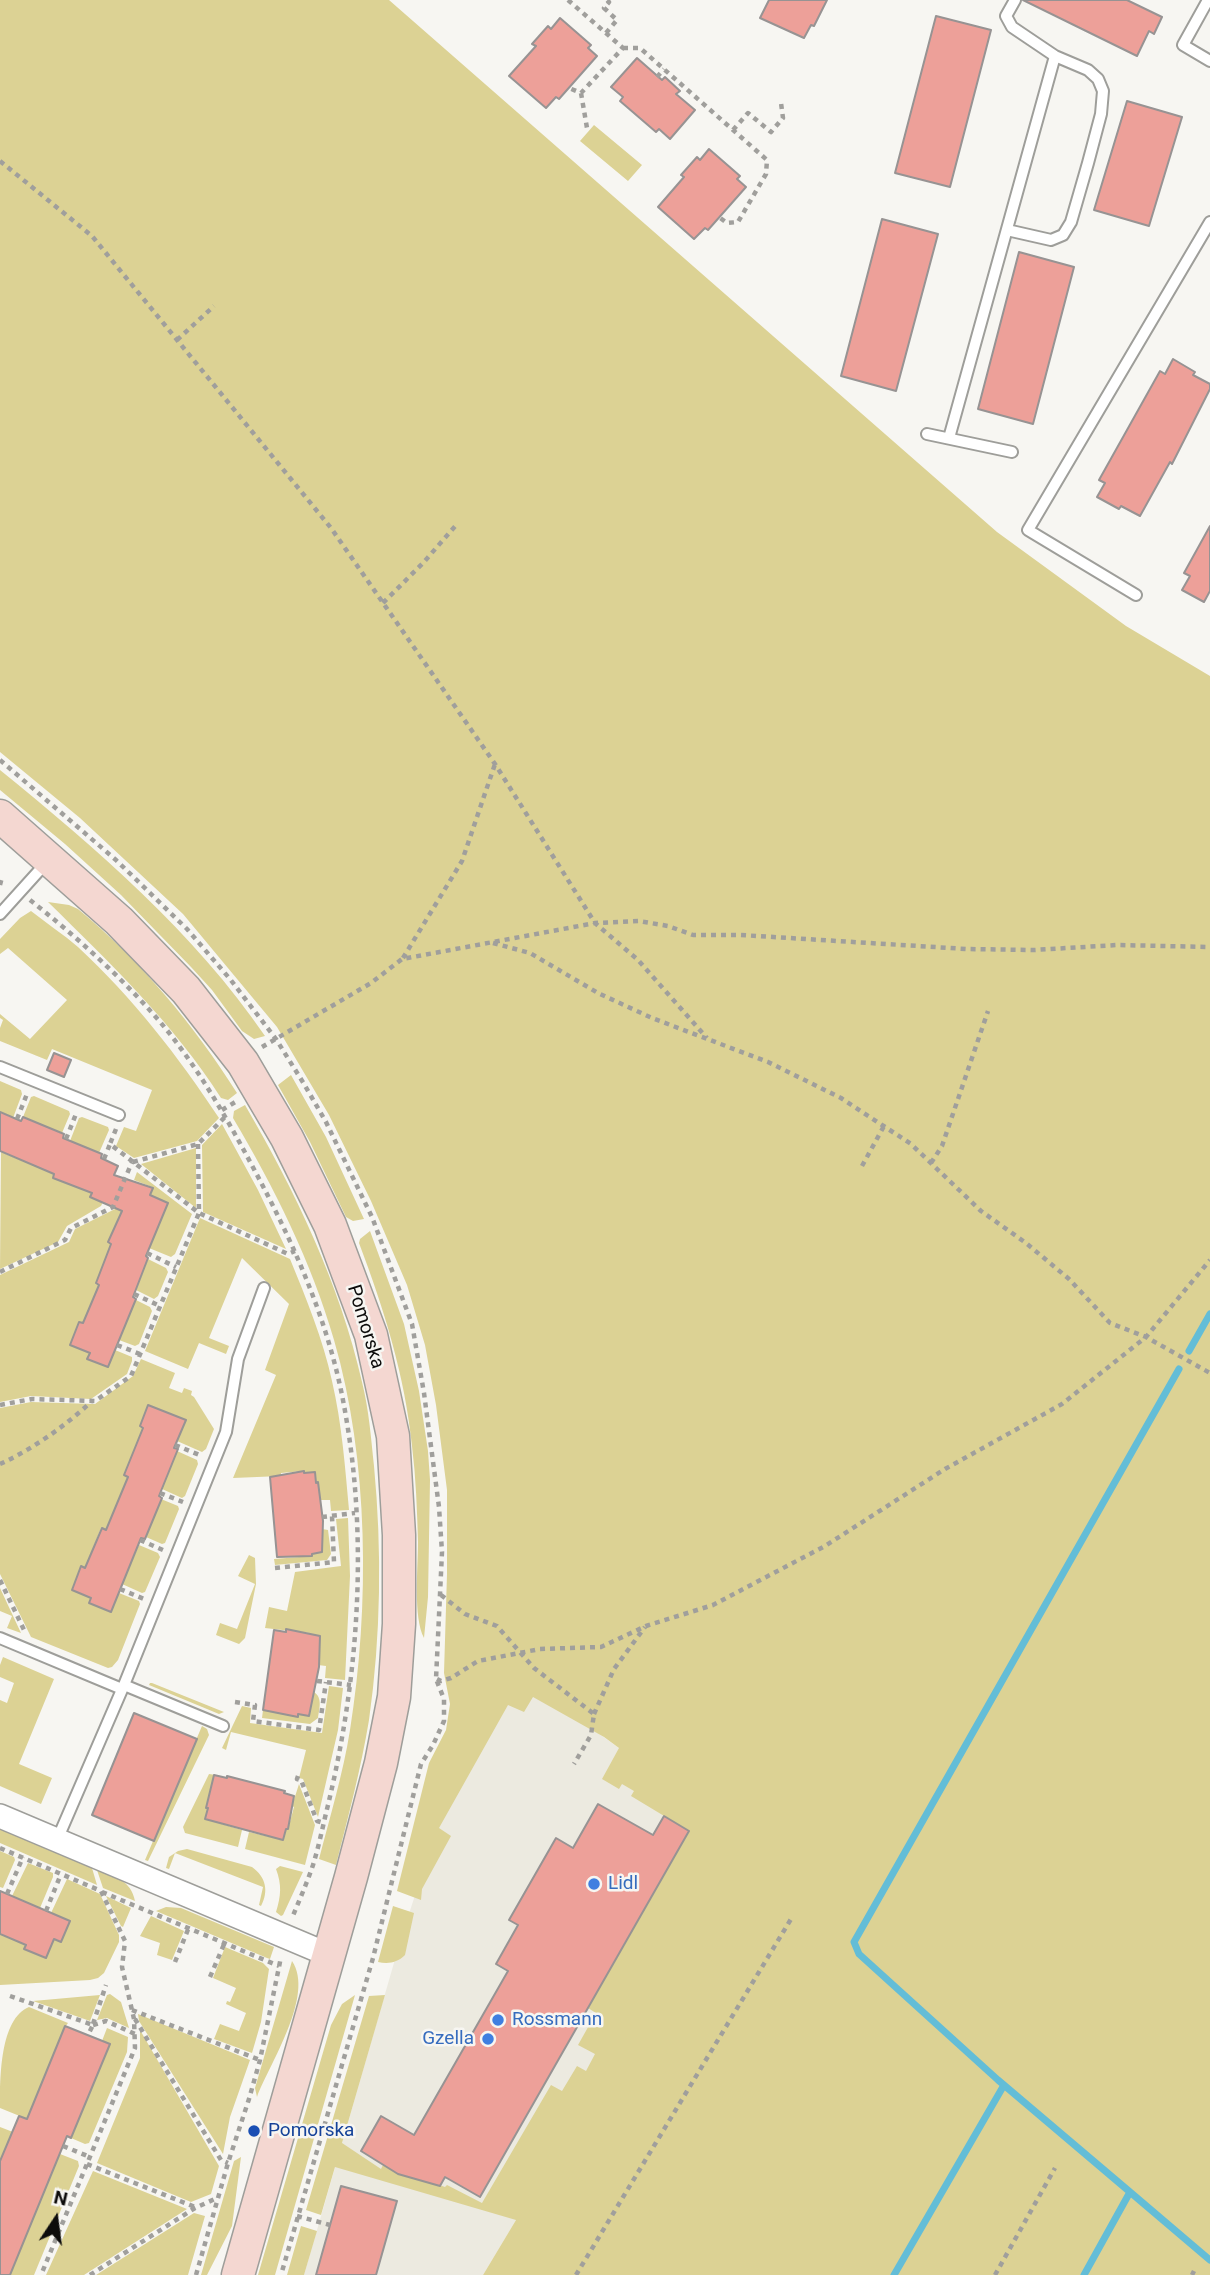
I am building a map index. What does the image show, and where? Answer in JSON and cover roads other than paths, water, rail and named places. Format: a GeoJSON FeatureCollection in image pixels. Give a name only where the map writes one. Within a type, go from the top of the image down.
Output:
{"type":"FeatureCollection","features":[{"type":"Feature","properties":{"kind":"main road","name":"Pomorska"},"geometry":{"type":"LineString","coordinates":[[0,816],[120,921],[186,990],[240,1060],[287,1138],[330,1225],[372,1335],[393,1436],[399,1560],[399,1624],[394,1698],[381,1763],[238,2275]]}},
{"type":"Feature","properties":{"kind":"street"},"geometry":{"type":"LineString","coordinates":[[0,1815],[329,1955]]}},
{"type":"Feature","properties":{"kind":"lane"},"geometry":{"type":"LineString","coordinates":[[1007,230],[1051,240],[1063,235],[1071,222],[1101,114],[1103,91],[1098,79],[1088,70],[1055,56],[1012,27],[1006,16],[1015,0]]}},
{"type":"Feature","properties":{"kind":"lane"},"geometry":{"type":"LineString","coordinates":[[1208,0],[1183,45],[1210,61]]}},
{"type":"Feature","properties":{"kind":"lane"},"geometry":{"type":"LineString","coordinates":[[949,438],[1055,56]]}},
{"type":"Feature","properties":{"kind":"lane"},"geometry":{"type":"LineString","coordinates":[[1136,595],[1028,530],[1210,222]]}},
{"type":"Feature","properties":{"kind":"lane"},"geometry":{"type":"LineString","coordinates":[[928,434],[1012,452]]}},
{"type":"Feature","properties":{"kind":"lane"},"geometry":{"type":"LineString","coordinates":[[0,914],[50,858]]}},
{"type":"Feature","properties":{"kind":"lane"},"geometry":{"type":"LineString","coordinates":[[0,1067],[119,1115]]}},
{"type":"Feature","properties":{"kind":"lane"},"geometry":{"type":"LineString","coordinates":[[57,1840],[123,1687],[226,1432],[239,1359],[264,1288]]}},
{"type":"Feature","properties":{"kind":"lane"},"geometry":{"type":"LineString","coordinates":[[0,1638],[223,1726]]}},
{"type":"Feature","properties":{"kind":"waterway"},"geometry":{"type":"LineString","coordinates":[[1189,1351],[1210,1314]]}},
{"type":"Feature","properties":{"kind":"waterway"},"geometry":{"type":"LineString","coordinates":[[1084,2275],[1130,2192],[998,2080],[859,1954],[854,1942],[1179,1369]]}},
{"type":"Feature","properties":{"kind":"waterway"},"geometry":{"type":"LineString","coordinates":[[894,2275],[1004,2085]]}},
{"type":"Feature","properties":{"kind":"waterway"},"geometry":{"type":"LineString","coordinates":[[1130,2192],[1210,2260]]}},
{"type":"Feature","properties":{"kind":"place","name":"Lidl"},"geometry":{"type":"Point","coordinates":[594,1884]}},
{"type":"Feature","properties":{"kind":"place","name":"Rossmann"},"geometry":{"type":"Point","coordinates":[498,2020]}},
{"type":"Feature","properties":{"kind":"place","name":"Gzella"},"geometry":{"type":"Point","coordinates":[488,2039]}},
{"type":"Feature","properties":{"kind":"place","name":"Pomorska"},"geometry":{"type":"Point","coordinates":[254,2131]}}]}
